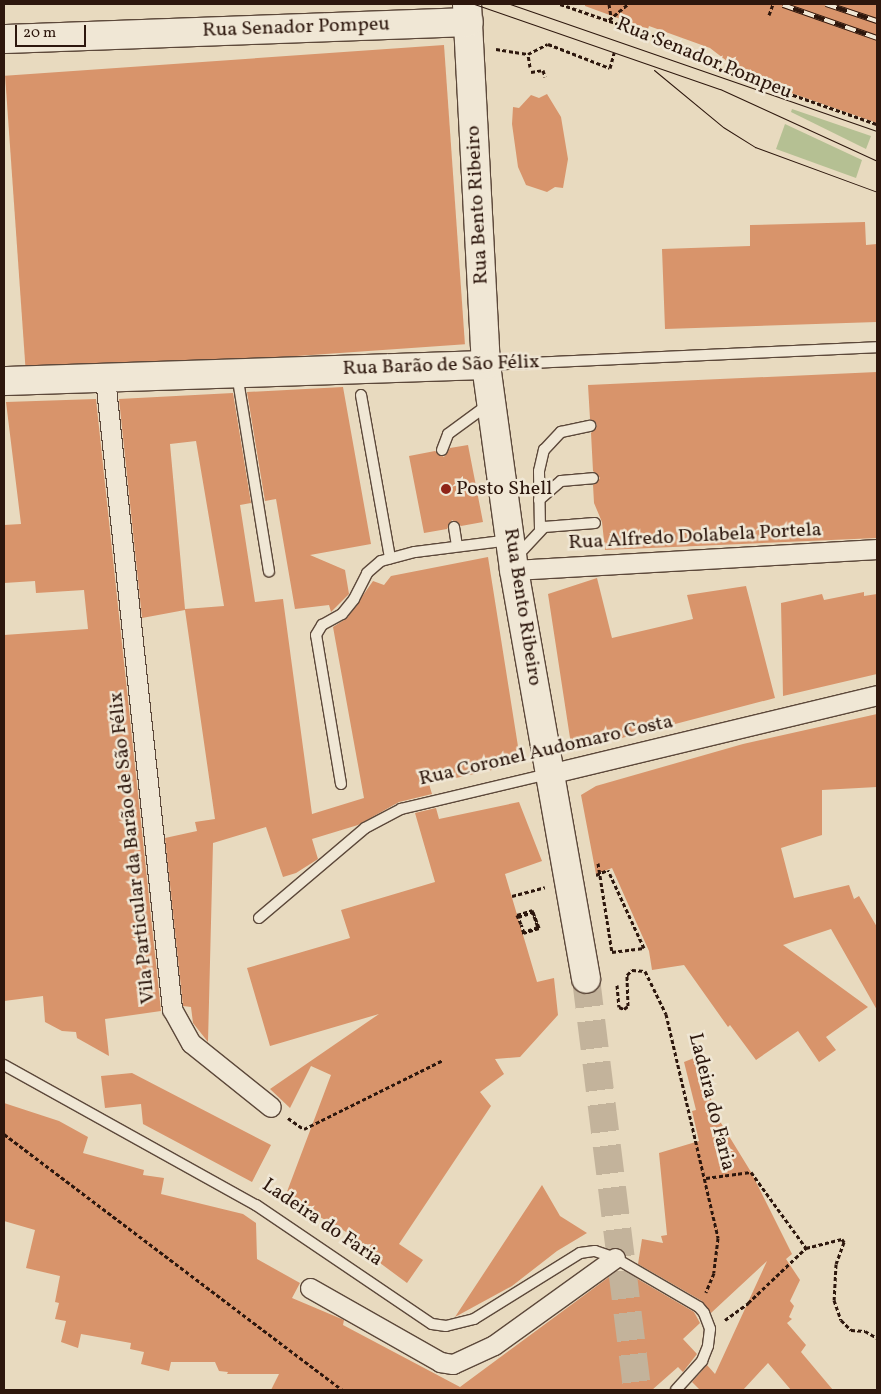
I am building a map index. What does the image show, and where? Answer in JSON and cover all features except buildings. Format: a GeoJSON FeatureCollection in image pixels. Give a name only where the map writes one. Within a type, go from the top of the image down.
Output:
{"type":"FeatureCollection","features":[{"type":"Feature","properties":{"kind":"street","name":"Rua Senador Pompeu"},"geometry":{"type":"LineString","coordinates":[[4,39],[468,13]]}},
{"type":"Feature","properties":{"kind":"street","name":"Rua Bento Ribeiro"},"geometry":{"type":"LineString","coordinates":[[468,13],[486,365],[513,557],[549,774],[586,979]]}},
{"type":"Feature","properties":{"kind":"street","name":"Rua Barão de São Félix"},"geometry":{"type":"LineString","coordinates":[[4,381],[486,365]]}},
{"type":"Feature","properties":{"kind":"street","name":"Vila Particular da Barão de São Félix"},"geometry":{"type":"LineString","coordinates":[[105,378],[172,1009],[191,1043],[271,1107]]}},
{"type":"Feature","properties":{"kind":"street","name":"Rua Alfredo Dolabela Portela"},"geometry":{"type":"LineString","coordinates":[[513,557],[877,549]]}},
{"type":"Feature","properties":{"kind":"street","name":"Rua Coronel Audomaro Costa"},"geometry":{"type":"LineString","coordinates":[[549,774],[877,695]]}},
{"type":"Feature","properties":{"kind":"street"},"geometry":{"type":"LineString","coordinates":[[310,1288],[440,1362],[453,1364],[494,1346],[615,1258]]}},
{"type":"Feature","properties":{"kind":"lane","name":"Rua Barão de São Félix"},"geometry":{"type":"LineString","coordinates":[[486,365],[877,347]]}},
{"type":"Feature","properties":{"kind":"lane"},"geometry":{"type":"LineString","coordinates":[[237,373],[269,571]]}},
{"type":"Feature","properties":{"kind":"lane"},"geometry":{"type":"LineString","coordinates":[[361,395],[390,558]]}},
{"type":"Feature","properties":{"kind":"lane"},"geometry":{"type":"LineString","coordinates":[[442,450],[448,434],[492,402]]}},
{"type":"Feature","properties":{"kind":"lane"},"geometry":{"type":"LineString","coordinates":[[540,529],[539,471],[547,446],[561,432],[590,426]]}},
{"type":"Feature","properties":{"kind":"lane"},"geometry":{"type":"LineString","coordinates":[[539,500],[561,481],[593,478]]}},
{"type":"Feature","properties":{"kind":"lane"},"geometry":{"type":"LineString","coordinates":[[340,784],[316,635],[322,625],[342,614],[354,599],[367,573],[390,558],[458,546],[513,557],[540,529],[595,524]]}},
{"type":"Feature","properties":{"kind":"lane"},"geometry":{"type":"LineString","coordinates":[[454,528],[458,546]]}},
{"type":"Feature","properties":{"kind":"lane","name":"Rua Coronel Audomaro Costa"},"geometry":{"type":"LineString","coordinates":[[259,918],[366,828],[401,809],[549,774]]}},
{"type":"Feature","properties":{"kind":"lane","name":"Ladeira do Faria"},"geometry":{"type":"LineString","coordinates":[[4,1065],[256,1205],[432,1324],[446,1326],[474,1319],[580,1253],[595,1251],[615,1258],[699,1307]]}},
{"type":"Feature","properties":{"kind":"lane"},"geometry":{"type":"LineString","coordinates":[[676,1390],[702,1361],[708,1346],[710,1329],[699,1307]]}},
{"type":"Feature","properties":{"kind":"path","name":"Rua Senador Pompeu"},"geometry":{"type":"LineString","coordinates":[[560,4],[683,46],[713,67],[877,124]]}},
{"type":"Feature","properties":{"kind":"path"},"geometry":{"type":"LineString","coordinates":[[609,4],[611,16]]}},
{"type":"Feature","properties":{"kind":"path"},"geometry":{"type":"LineString","coordinates":[[609,20],[611,16],[628,4]]}},
{"type":"Feature","properties":{"kind":"path"},"geometry":{"type":"LineString","coordinates":[[769,15],[773,4]]}},
{"type":"Feature","properties":{"kind":"path"},"geometry":{"type":"LineString","coordinates":[[471,58],[486,58],[497,47],[528,54],[548,44],[610,68],[614,53]]}},
{"type":"Feature","properties":{"kind":"path"},"geometry":{"type":"LineString","coordinates":[[528,54],[530,67]]}},
{"type":"Feature","properties":{"kind":"path"},"geometry":{"type":"LineString","coordinates":[[531,72],[544,70],[545,77]]}},
{"type":"Feature","properties":{"kind":"path"},"geometry":{"type":"LineString","coordinates":[[596,875],[608,870],[644,948],[612,952],[598,863]]}},
{"type":"Feature","properties":{"kind":"path"},"geometry":{"type":"LineString","coordinates":[[512,896],[546,886]]}},
{"type":"Feature","properties":{"kind":"path"},"geometry":{"type":"LineString","coordinates":[[518,917],[533,912],[539,928],[524,933],[521,924],[517,915],[532,910],[538,927],[521,933]]}},
{"type":"Feature","properties":{"kind":"path","name":"Ladeira do Faria"},"geometry":{"type":"LineString","coordinates":[[617,985],[619,1007],[628,1006],[627,976],[632,970],[645,971],[666,1014],[706,1178],[718,1238],[714,1273],[699,1307]]}},
{"type":"Feature","properties":{"kind":"path"},"geometry":{"type":"LineString","coordinates":[[271,1107],[304,1129],[442,1060]]}},
{"type":"Feature","properties":{"kind":"path"},"geometry":{"type":"LineString","coordinates":[[4,1134],[343,1390]]}},
{"type":"Feature","properties":{"kind":"path"},"geometry":{"type":"LineString","coordinates":[[706,1178],[752,1172],[806,1248]]}},
{"type":"Feature","properties":{"kind":"path"},"geometry":{"type":"LineString","coordinates":[[710,1329],[748,1303],[806,1248],[838,1238],[843,1240],[836,1264],[836,1306],[841,1320],[851,1330],[865,1330],[877,1338]]}},
{"type":"Feature","properties":{"kind":"green space"},"geometry":{"type":"Polygon","coordinates":[[[792,109],[871,136],[866,149],[791,112],[792,109]]]}},
{"type":"Feature","properties":{"kind":"green space"},"geometry":{"type":"Polygon","coordinates":[[[785,124],[862,160],[856,178],[776,149],[785,124]]]}},
{"type":"Feature","properties":{"kind":"tunnel"},"geometry":{"type":"LineString","coordinates":[[586,979],[637,1390]]}},
{"type":"Feature","properties":{"kind":"tram line"},"geometry":{"type":"LineString","coordinates":[[474,4],[720,89],[877,161]]}},
{"type":"Feature","properties":{"kind":"tram line"},"geometry":{"type":"LineString","coordinates":[[510,4],[877,131]]}},
{"type":"Feature","properties":{"kind":"tram line"},"geometry":{"type":"LineString","coordinates":[[654,70],[723,127],[755,147],[877,192]]}},
{"type":"Feature","properties":{"kind":"railway"},"geometry":{"type":"LineString","coordinates":[[826,4],[877,21]]}},
{"type":"Feature","properties":{"kind":"railway"},"geometry":{"type":"LineString","coordinates":[[783,5],[877,38]]}},
{"type":"Feature","properties":{"kind":"place","name":"Posto Shell"},"geometry":{"type":"Point","coordinates":[446,489]}}]}
